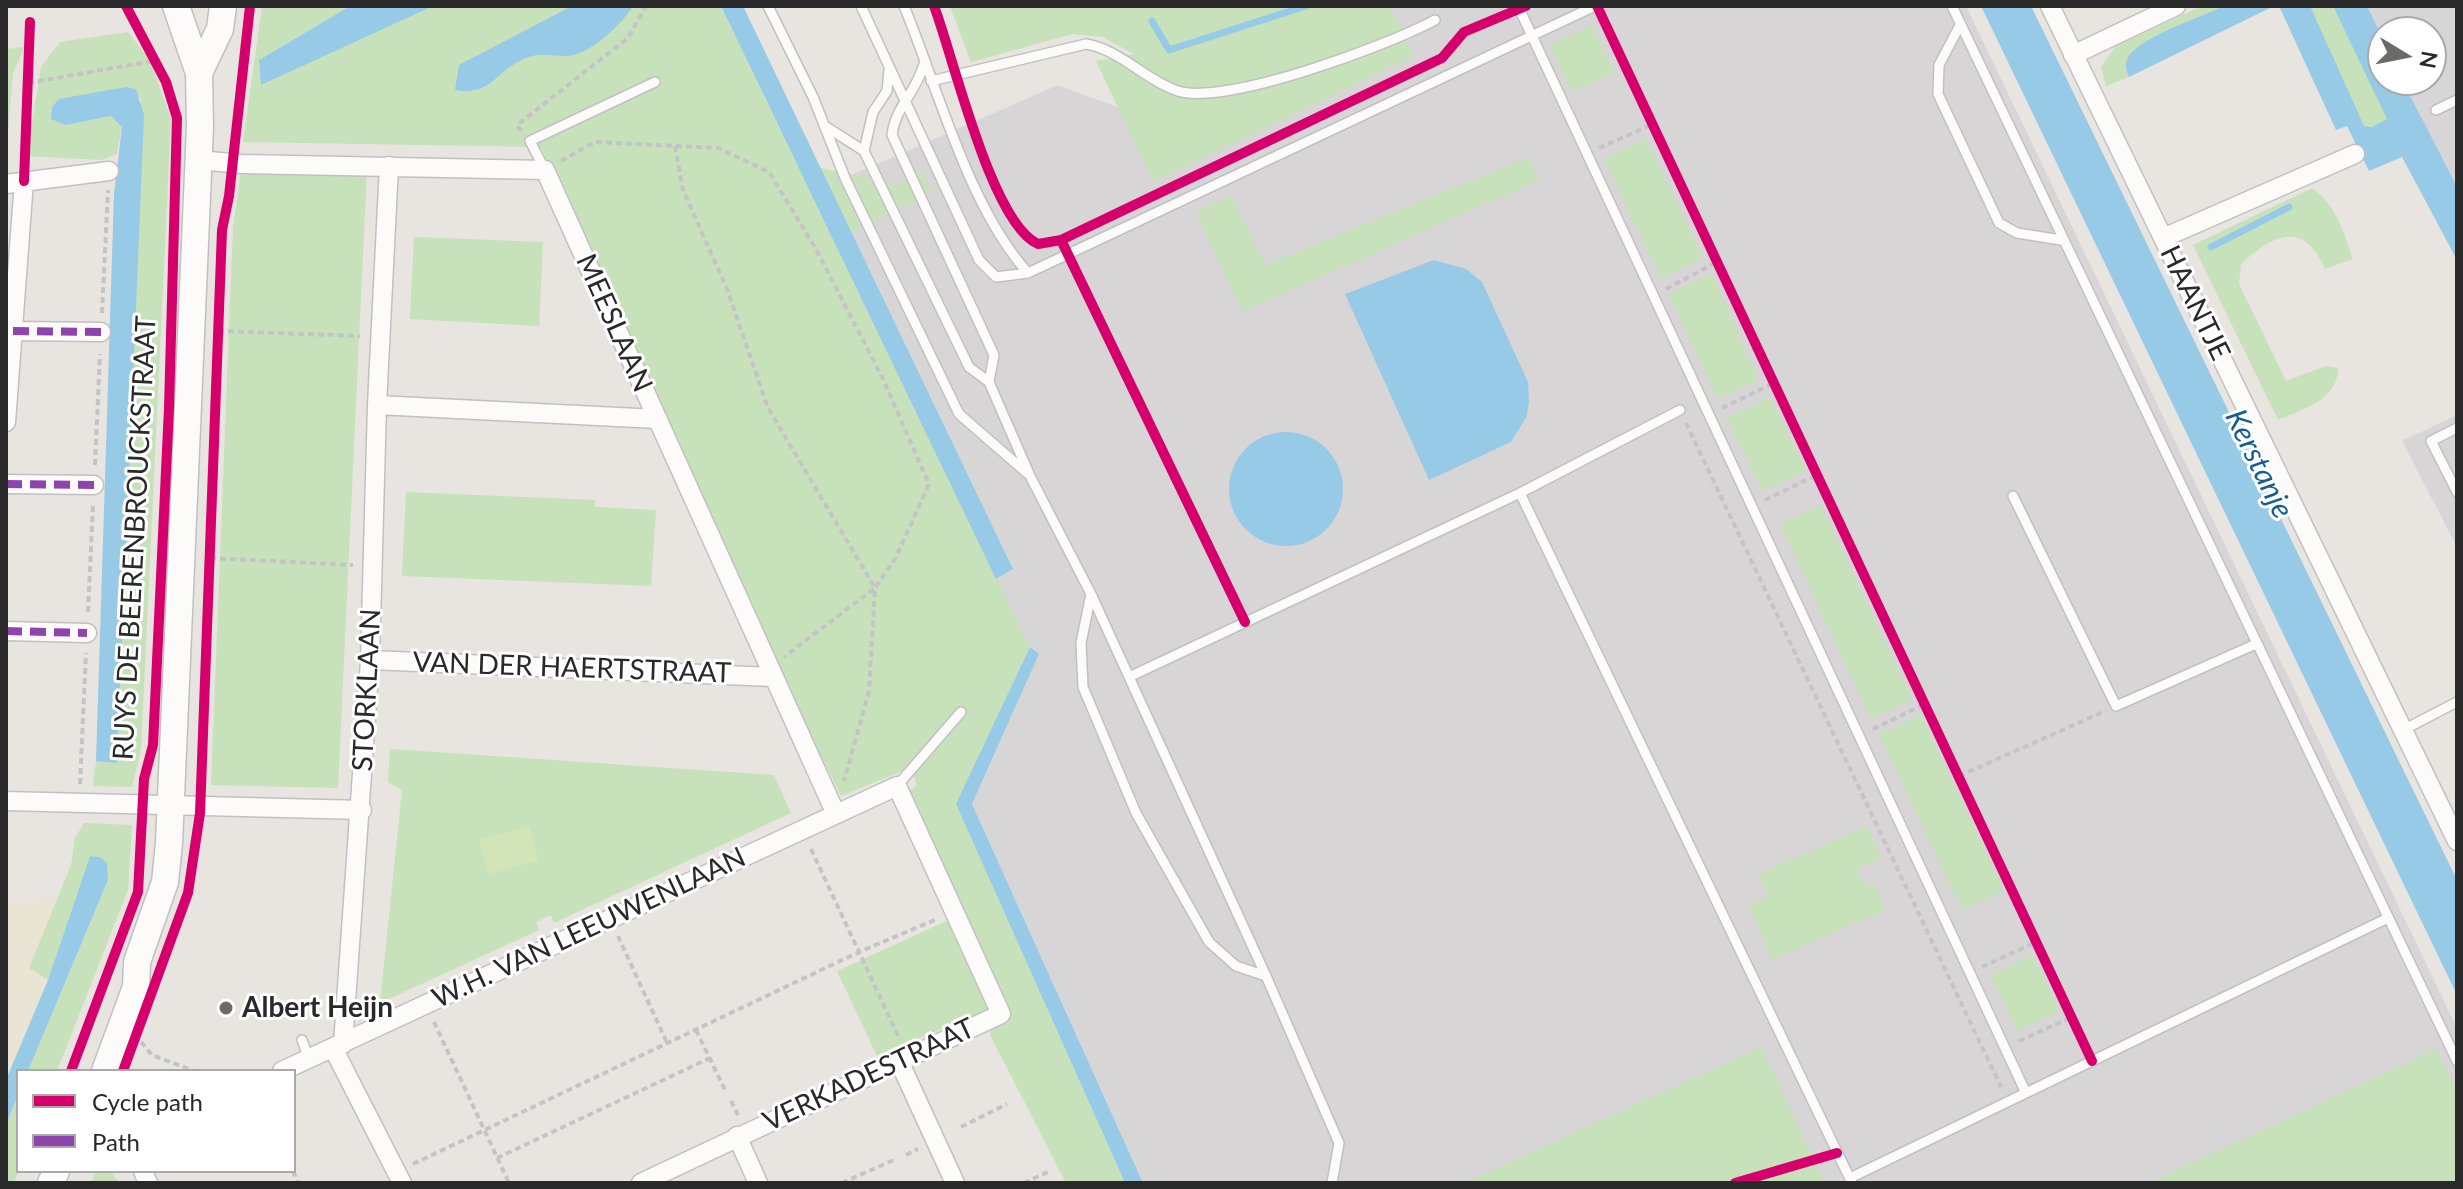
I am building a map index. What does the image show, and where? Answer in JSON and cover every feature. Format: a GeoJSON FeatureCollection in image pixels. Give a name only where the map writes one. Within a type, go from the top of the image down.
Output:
{"type":"FeatureCollection","features":[{"type":"Feature","properties":{"kind":"main road","name":"RUYS DE BEERENBROUCKSTRAAT"},"geometry":{"type":"LineString","coordinates":[[106,1069],[136,987],[137,962],[165,882],[172,805],[199,160],[199,73],[176,6]]}},
{"type":"Feature","properties":{"kind":"main road","name":"RUYS DE BEERENBROUCKSTRAAT"},"geometry":{"type":"LineString","coordinates":[[199,73],[220,29],[223,6]]}},
{"type":"Feature","properties":{"kind":"main road","name":"RUYS DE BEERENBROUCKSTRAAT"},"geometry":{"type":"LineString","coordinates":[[88,1069],[120,983],[137,962]]}},
{"type":"Feature","properties":{"kind":"street","name":"HAANTJE"},"geometry":{"type":"LineString","coordinates":[[2050,6],[2457,841]]}},
{"type":"Feature","properties":{"kind":"street"},"geometry":{"type":"LineString","coordinates":[[2073,55],[2176,6]]}},
{"type":"Feature","properties":{"kind":"street"},"geometry":{"type":"LineString","coordinates":[[2163,238],[2355,154]]}},
{"type":"Feature","properties":{"kind":"street"},"geometry":{"type":"LineString","coordinates":[[199,160],[241,164],[545,170]]}},
{"type":"Feature","properties":{"kind":"street","name":"STORKLAAN"},"geometry":{"type":"LineString","coordinates":[[338,1046],[362,810],[389,166]]}},
{"type":"Feature","properties":{"kind":"street","name":"MEESLAAN"},"geometry":{"type":"LineString","coordinates":[[545,170],[835,812]]}},
{"type":"Feature","properties":{"kind":"street"},"geometry":{"type":"LineString","coordinates":[[6,422],[13,331],[15,182],[109,171]]}},
{"type":"Feature","properties":{"kind":"street"},"geometry":{"type":"LineString","coordinates":[[13,331],[101,332]]}},
{"type":"Feature","properties":{"kind":"street"},"geometry":{"type":"LineString","coordinates":[[377,405],[658,419]]}},
{"type":"Feature","properties":{"kind":"street"},"geometry":{"type":"LineString","coordinates":[[6,484],[94,485]]}},
{"type":"Feature","properties":{"kind":"street"},"geometry":{"type":"LineString","coordinates":[[6,631],[87,633]]}},
{"type":"Feature","properties":{"kind":"street","name":"VAN DER HAERTSTRAAT"},"geometry":{"type":"LineString","coordinates":[[370,660],[771,671]]}},
{"type":"Feature","properties":{"kind":"street","name":"W.H. VAN LEEUWENLAAN"},"geometry":{"type":"LineString","coordinates":[[286,1069],[835,812],[897,786]]}},
{"type":"Feature","properties":{"kind":"street","name":"VERKADESTRAAT"},"geometry":{"type":"LineString","coordinates":[[641,1183],[1001,1014],[897,786]]}},
{"type":"Feature","properties":{"kind":"street"},"geometry":{"type":"LineString","coordinates":[[6,801],[362,810]]}},
{"type":"Feature","properties":{"kind":"street"},"geometry":{"type":"LineString","coordinates":[[338,1046],[399,1177]]}},
{"type":"Feature","properties":{"kind":"street"},"geometry":{"type":"LineString","coordinates":[[903,1059],[955,1183]]}},
{"type":"Feature","properties":{"kind":"street"},"geometry":{"type":"LineString","coordinates":[[737,1136],[758,1183]]}},
{"type":"Feature","properties":{"kind":"lane"},"geometry":{"type":"LineString","coordinates":[[768,6],[825,126],[845,178],[959,414],[1030,476]]}},
{"type":"Feature","properties":{"kind":"lane"},"geometry":{"type":"LineString","coordinates":[[861,6],[979,260],[996,277],[1028,273],[1595,6]]}},
{"type":"Feature","properties":{"kind":"lane"},"geometry":{"type":"LineString","coordinates":[[904,6],[950,131],[1001,237],[1028,273]]}},
{"type":"Feature","properties":{"kind":"lane"},"geometry":{"type":"LineString","coordinates":[[1518,6],[2026,1093]]}},
{"type":"Feature","properties":{"kind":"lane"},"geometry":{"type":"LineString","coordinates":[[1952,6],[2061,240],[2457,1061]]}},
{"type":"Feature","properties":{"kind":"lane"},"geometry":{"type":"LineString","coordinates":[[931,81],[1086,44],[1102,46],[1179,91],[1199,93],[1292,75],[1399,39],[1435,20]]}},
{"type":"Feature","properties":{"kind":"lane"},"geometry":{"type":"LineString","coordinates":[[1960,25],[1939,65],[1938,94],[1999,223],[2017,233],[2061,240]]}},
{"type":"Feature","properties":{"kind":"lane"},"geometry":{"type":"LineString","coordinates":[[924,64],[918,87],[894,119],[892,135],[994,355],[989,382]]}},
{"type":"Feature","properties":{"kind":"lane"},"geometry":{"type":"LineString","coordinates":[[864,151],[873,112],[887,91],[889,70]]}},
{"type":"Feature","properties":{"kind":"lane"},"geometry":{"type":"LineString","coordinates":[[545,170],[530,141],[655,82]]}},
{"type":"Feature","properties":{"kind":"lane"},"geometry":{"type":"LineString","coordinates":[[2436,110],[2457,100]]}},
{"type":"Feature","properties":{"kind":"lane"},"geometry":{"type":"LineString","coordinates":[[825,126],[864,151],[969,367],[989,382],[1030,476],[1091,594],[1339,1143],[1332,1183]]}},
{"type":"Feature","properties":{"kind":"lane"},"geometry":{"type":"LineString","coordinates":[[1129,677],[1520,493],[1680,410]]}},
{"type":"Feature","properties":{"kind":"lane"},"geometry":{"type":"LineString","coordinates":[[2457,428],[2431,441],[2457,492]]}},
{"type":"Feature","properties":{"kind":"lane"},"geometry":{"type":"LineString","coordinates":[[1520,493],[1851,1180],[2388,918]]}},
{"type":"Feature","properties":{"kind":"lane"},"geometry":{"type":"LineString","coordinates":[[2013,496],[2116,706],[2256,644]]}},
{"type":"Feature","properties":{"kind":"lane"},"geometry":{"type":"LineString","coordinates":[[1091,594],[1081,643],[1083,687],[1136,813],[1209,942],[1236,966],[1266,976]]}},
{"type":"Feature","properties":{"kind":"lane"},"geometry":{"type":"LineString","coordinates":[[2403,730],[2457,702]]}},
{"type":"Feature","properties":{"kind":"lane"},"geometry":{"type":"LineString","coordinates":[[897,786],[961,712]]}},
{"type":"Feature","properties":{"kind":"lane"},"geometry":{"type":"LineString","coordinates":[[302,1040],[309,1059]]}},
{"type":"Feature","properties":{"kind":"path"},"geometry":{"type":"LineString","coordinates":[[530,141],[517,125],[628,38],[646,6]]}},
{"type":"Feature","properties":{"kind":"path"},"geometry":{"type":"LineString","coordinates":[[147,47],[160,71]]}},
{"type":"Feature","properties":{"kind":"path"},"geometry":{"type":"LineString","coordinates":[[28,83],[153,61]]}},
{"type":"Feature","properties":{"kind":"path"},"geometry":{"type":"LineString","coordinates":[[27,97],[28,68]]}},
{"type":"Feature","properties":{"kind":"path"},"geometry":{"type":"LineString","coordinates":[[1646,110],[1659,138]]}},
{"type":"Feature","properties":{"kind":"path"},"geometry":{"type":"LineString","coordinates":[[1586,154],[1653,124]]}},
{"type":"Feature","properties":{"kind":"path"},"geometry":{"type":"LineString","coordinates":[[545,170],[595,142],[718,148],[769,172],[816,249],[883,379],[929,484],[895,559],[875,588],[771,671]]}},
{"type":"Feature","properties":{"kind":"path"},"geometry":{"type":"LineString","coordinates":[[675,146],[683,190],[727,289],[768,408],[875,588],[869,691],[835,812]]}},
{"type":"Feature","properties":{"kind":"path"},"geometry":{"type":"LineString","coordinates":[[1711,248],[1723,275]]}},
{"type":"Feature","properties":{"kind":"path"},"geometry":{"type":"LineString","coordinates":[[1652,296],[1717,262]]}},
{"type":"Feature","properties":{"kind":"path"},"geometry":{"type":"LineString","coordinates":[[217,346],[219,317]]}},
{"type":"Feature","properties":{"kind":"path"},"geometry":{"type":"LineString","coordinates":[[218,331],[380,336]]}},
{"type":"Feature","properties":{"kind":"path"},"geometry":{"type":"LineString","coordinates":[[1708,415],[1772,379],[1780,396]]}},
{"type":"Feature","properties":{"kind":"path"},"geometry":{"type":"LineString","coordinates":[[1680,410],[2008,1101]]}},
{"type":"Feature","properties":{"kind":"path"},"geometry":{"type":"LineString","coordinates":[[1811,462],[1824,489]]}},
{"type":"Feature","properties":{"kind":"path"},"geometry":{"type":"LineString","coordinates":[[1731,516],[1817,475]]}},
{"type":"Feature","properties":{"kind":"path"},"geometry":{"type":"LineString","coordinates":[[209,574],[210,543]]}},
{"type":"Feature","properties":{"kind":"path"},"geometry":{"type":"LineString","coordinates":[[210,558],[372,566]]}},
{"type":"Feature","properties":{"kind":"path"},"geometry":{"type":"LineString","coordinates":[[1918,690],[1931,718]]}},
{"type":"Feature","properties":{"kind":"path"},"geometry":{"type":"LineString","coordinates":[[1839,745],[1925,704]]}},
{"type":"Feature","properties":{"kind":"path"},"geometry":{"type":"LineString","coordinates":[[1959,776],[2116,706]]}},
{"type":"Feature","properties":{"kind":"path"},"geometry":{"type":"LineString","coordinates":[[1952,762],[1965,789]]}},
{"type":"Feature","properties":{"kind":"path"},"geometry":{"type":"LineString","coordinates":[[801,828],[859,952],[903,1059]]}},
{"type":"Feature","properties":{"kind":"path"},"geometry":{"type":"LineString","coordinates":[[399,1177],[484,1130],[859,952],[954,912]]}},
{"type":"Feature","properties":{"kind":"path"},"geometry":{"type":"LineString","coordinates":[[610,918],[667,1043]]}},
{"type":"Feature","properties":{"kind":"path"},"geometry":{"type":"LineString","coordinates":[[2031,930],[2042,954]]}},
{"type":"Feature","properties":{"kind":"path"},"geometry":{"type":"LineString","coordinates":[[1951,981],[2036,942]]}},
{"type":"Feature","properties":{"kind":"path"},"geometry":{"type":"LineString","coordinates":[[2066,1004],[2092,1061]]}},
{"type":"Feature","properties":{"kind":"path"},"geometry":{"type":"LineString","coordinates":[[426,1005],[509,1183]]}},
{"type":"Feature","properties":{"kind":"path"},"geometry":{"type":"LineString","coordinates":[[1986,1056],[2072,1017]]}},
{"type":"Feature","properties":{"kind":"path"},"geometry":{"type":"LineString","coordinates":[[132,1049],[140,1026]]}},
{"type":"Feature","properties":{"kind":"path"},"geometry":{"type":"LineString","coordinates":[[696,1030],[725,1090]]}},
{"type":"Feature","properties":{"kind":"path"},"geometry":{"type":"LineString","coordinates":[[497,1158],[710,1058]]}},
{"type":"Feature","properties":{"kind":"path"},"geometry":{"type":"LineString","coordinates":[[961,1127],[1007,1104]]}},
{"type":"Feature","properties":{"kind":"path"},"geometry":{"type":"LineString","coordinates":[[842,1183],[857,1180],[896,1159]]}},
{"type":"Feature","properties":{"kind":"path"},"geometry":{"type":"LineString","coordinates":[[1024,1183],[1050,1171]]}},
{"type":"Feature","properties":{"kind":"shaded area"},"geometry":{"type":"Polygon","coordinates":[[[1146,6],[1966,6],[2457,1028],[2457,1183],[1143,1183],[972,804],[1038,655],[1030,647],[996,579],[1013,569],[829,185],[1058,85],[1211,142],[1146,6]]]}},
{"type":"Feature","properties":{"kind":"shaded area"},"geometry":{"type":"Polygon","coordinates":[[[2359,6],[2457,6],[2457,216],[2399,96],[2447,96],[2447,16],[2367,16],[2367,24],[2359,6]]]}},
{"type":"Feature","properties":{"kind":"shaded area"},"geometry":{"type":"Polygon","coordinates":[[[2457,415],[2457,547],[2402,441],[2457,415]]]}},
{"type":"Feature","properties":{"kind":"shaded area"},"geometry":{"type":"Polygon","coordinates":[[[44,898],[78,909],[19,1069],[16,1069],[6,1104],[6,904],[44,898]]]}},
{"type":"Feature","properties":{"kind":"green space"},"geometry":{"type":"Polygon","coordinates":[[[262,6],[350,6],[260,59],[262,84],[407,6],[721,6],[796,163],[897,184],[922,171],[932,193],[834,241],[1030,647],[957,806],[1125,1183],[1066,1183],[990,1035],[991,1030],[1001,1025],[1003,1016],[908,793],[917,785],[910,768],[841,796],[778,668],[541,147],[243,142],[262,6]]]}},
{"type":"Feature","properties":{"kind":"green space"},"geometry":{"type":"Polygon","coordinates":[[[950,6],[1390,6],[1415,56],[1153,182],[1096,61],[1134,54],[1102,37],[1073,34],[971,62],[950,6]]]}},
{"type":"Feature","properties":{"kind":"green space"},"geometry":{"type":"Polygon","coordinates":[[[2202,6],[2224,6],[2142,45],[2125,68],[2129,77],[2106,86],[2101,67],[2115,47],[2202,6]]]}},
{"type":"Feature","properties":{"kind":"green space"},"geometry":{"type":"Polygon","coordinates":[[[2333,6],[2367,76],[2367,96],[2377,96],[2388,119],[2372,127],[2364,126],[2308,7],[2333,6]]]}},
{"type":"Feature","properties":{"kind":"green space"},"geometry":{"type":"Polygon","coordinates":[[[1592,25],[1614,72],[1572,92],[1549,45],[1592,25]]]}},
{"type":"Feature","properties":{"kind":"green space"},"geometry":{"type":"Polygon","coordinates":[[[128,32],[150,60],[171,119],[141,749],[132,787],[93,786],[96,761],[117,762],[141,97],[67,125],[111,116],[122,126],[117,154],[101,160],[27,156],[41,67],[60,42],[128,32]]]}},
{"type":"Feature","properties":{"kind":"green space"},"geometry":{"type":"Polygon","coordinates":[[[25,47],[13,73],[6,155],[6,49],[25,47]]]}},
{"type":"Feature","properties":{"kind":"green space"},"geometry":{"type":"Polygon","coordinates":[[[1646,139],[1703,258],[1661,278],[1604,159],[1646,139]]]}},
{"type":"Feature","properties":{"kind":"green space"},"geometry":{"type":"Polygon","coordinates":[[[1530,157],[1539,180],[1242,312],[1196,212],[1231,195],[1265,265],[1530,157]]]}},
{"type":"Feature","properties":{"kind":"green space"},"geometry":{"type":"Polygon","coordinates":[[[242,164],[367,169],[338,788],[211,785],[233,228],[242,164]]]}},
{"type":"Feature","properties":{"kind":"green space"},"geometry":{"type":"Polygon","coordinates":[[[2312,188],[2333,211],[2353,259],[2325,269],[2308,243],[2287,237],[2265,245],[2241,264],[2239,284],[2286,381],[2326,366],[2338,368],[2336,379],[2326,396],[2278,420],[2193,245],[2312,188]]]}},
{"type":"Feature","properties":{"kind":"green space"},"geometry":{"type":"Polygon","coordinates":[[[414,237],[543,242],[539,326],[410,319],[414,237]]]}},
{"type":"Feature","properties":{"kind":"green space"},"geometry":{"type":"Polygon","coordinates":[[[1711,274],[1759,380],[1717,399],[1669,294],[1711,274]]]}},
{"type":"Feature","properties":{"kind":"green space"},"geometry":{"type":"Polygon","coordinates":[[[1770,397],[1806,471],[1762,490],[1726,418],[1770,397]]]}},
{"type":"Feature","properties":{"kind":"green space"},"geometry":{"type":"Polygon","coordinates":[[[406,492],[595,500],[595,507],[656,510],[651,586],[402,576],[406,492]]]}},
{"type":"Feature","properties":{"kind":"green space"},"geometry":{"type":"Polygon","coordinates":[[[1821,505],[1912,700],[1871,719],[1780,524],[1821,505]]]}},
{"type":"Feature","properties":{"kind":"green space"},"geometry":{"type":"Polygon","coordinates":[[[1921,715],[2004,890],[1962,910],[1879,735],[1921,715]]]}},
{"type":"Feature","properties":{"kind":"green space"},"geometry":{"type":"Polygon","coordinates":[[[390,749],[774,775],[791,813],[554,923],[551,915],[536,922],[539,930],[380,1003],[402,790],[388,782],[390,749]]]}},
{"type":"Feature","properties":{"kind":"green space"},"geometry":{"type":"Polygon","coordinates":[[[84,823],[132,825],[128,890],[58,1069],[29,1069],[108,880],[107,863],[100,857],[90,856],[48,980],[29,968],[71,865],[75,838],[84,823]]]}},
{"type":"Feature","properties":{"kind":"green space"},"geometry":{"type":"Polygon","coordinates":[[[530,826],[539,861],[488,874],[479,839],[530,826]]]}},
{"type":"Feature","properties":{"kind":"green space"},"geometry":{"type":"Polygon","coordinates":[[[1867,826],[1881,858],[1857,869],[1865,886],[1873,883],[1885,910],[1772,960],[1748,905],[1768,896],[1759,874],[1867,826]]]}},
{"type":"Feature","properties":{"kind":"green space"},"geometry":{"type":"Polygon","coordinates":[[[951,919],[990,1009],[877,1056],[837,971],[951,919]]]}},
{"type":"Feature","properties":{"kind":"green space"},"geometry":{"type":"Polygon","coordinates":[[[2032,955],[2060,1010],[2018,1032],[1990,976],[2032,955]]]}},
{"type":"Feature","properties":{"kind":"green space"},"geometry":{"type":"Polygon","coordinates":[[[1761,1047],[1825,1183],[1464,1183],[1761,1047]]]}},
{"type":"Feature","properties":{"kind":"green space"},"geometry":{"type":"Polygon","coordinates":[[[2437,1049],[2457,1092],[2457,1183],[2148,1183],[2437,1049]]]}},
{"type":"Feature","properties":{"kind":"green space"},"geometry":{"type":"Polygon","coordinates":[[[16,1100],[17,1173],[14,1183],[6,1183],[6,1124],[16,1100]]]}},
{"type":"Feature","properties":{"kind":"green space"},"geometry":{"type":"Polygon","coordinates":[[[95,1173],[112,1173],[119,1183],[91,1183],[95,1173]]]}},
{"type":"Feature","properties":{"kind":"water"},"geometry":{"type":"Polygon","coordinates":[[[350,6],[433,6],[261,85],[259,60],[350,6]]]}},
{"type":"Feature","properties":{"kind":"water"},"geometry":{"type":"Polygon","coordinates":[[[572,6],[633,6],[613,30],[585,51],[566,56],[530,57],[514,64],[485,86],[467,91],[455,90],[459,65],[572,6]]]}},
{"type":"Feature","properties":{"kind":"water"},"geometry":{"type":"Polygon","coordinates":[[[721,6],[743,6],[1013,569],[996,579],[721,6]]]}},
{"type":"Feature","properties":{"kind":"water"},"geometry":{"type":"Polygon","coordinates":[[[1981,6],[2031,6],[2457,880],[2457,995],[1981,6]]]}},
{"type":"Feature","properties":{"kind":"water"},"geometry":{"type":"Polygon","coordinates":[[[2224,6],[2274,6],[2129,77],[2127,59],[2139,46],[2224,6]]]}},
{"type":"Feature","properties":{"kind":"water"},"geometry":{"type":"Polygon","coordinates":[[[2279,6],[2310,6],[2364,126],[2372,127],[2387,119],[2376,96],[2410,96],[2457,187],[2457,260],[2402,157],[2369,171],[2347,126],[2336,130],[2279,6]]]}},
{"type":"Feature","properties":{"kind":"water"},"geometry":{"type":"Polygon","coordinates":[[[2333,6],[2367,6],[2372,16],[2367,16],[2367,77],[2333,6]]]}},
{"type":"Feature","properties":{"kind":"water"},"geometry":{"type":"Polygon","coordinates":[[[126,87],[136,89],[144,115],[117,763],[96,761],[114,194],[122,127],[111,116],[66,125],[51,119],[52,107],[59,99],[126,87]]]}},
{"type":"Feature","properties":{"kind":"water"},"geometry":{"type":"Polygon","coordinates":[[[1434,260],[1466,269],[1482,282],[1528,382],[1529,401],[1527,416],[1511,442],[1429,480],[1345,294],[1434,260]]]}},
{"type":"Feature","properties":{"kind":"water"},"geometry":{"type":"Polygon","coordinates":[[[1286,432],[1308,436],[1326,449],[1339,467],[1343,489],[1339,511],[1326,529],[1308,542],[1286,546],[1264,542],[1246,529],[1233,511],[1229,489],[1233,467],[1246,449],[1264,436],[1286,432]]]}},
{"type":"Feature","properties":{"kind":"water"},"geometry":{"type":"Polygon","coordinates":[[[1030,647],[1039,654],[972,804],[1143,1183],[1125,1183],[956,804],[1030,647]]]}},
{"type":"Feature","properties":{"kind":"water"},"geometry":{"type":"Polygon","coordinates":[[[90,856],[100,857],[107,863],[108,880],[29,1069],[16,1069],[16,1100],[6,1124],[6,1080],[48,980],[90,856]]]}},
{"type":"Feature","properties":{"kind":"waterway"},"geometry":{"type":"LineString","coordinates":[[1152,21],[1169,50],[1306,6]]}},
{"type":"Feature","properties":{"kind":"waterway"},"geometry":{"type":"LineString","coordinates":[[2211,247],[2289,207]]}},
{"type":"Feature","properties":{"kind":"marked path"},"geometry":{"type":"LineString","coordinates":[[13,331],[101,332]]}},
{"type":"Feature","properties":{"kind":"marked path"},"geometry":{"type":"LineString","coordinates":[[6,484],[94,485]]}},
{"type":"Feature","properties":{"kind":"marked path"},"geometry":{"type":"LineString","coordinates":[[6,631],[87,633]]}},
{"type":"Feature","properties":{"kind":"cycle path"},"geometry":{"type":"LineString","coordinates":[[72,1069],[138,892],[144,779],[153,745],[169,408],[177,118],[166,82],[126,6]]}},
{"type":"Feature","properties":{"kind":"cycle path"},"geometry":{"type":"LineString","coordinates":[[124,1069],[188,893],[200,813],[222,230],[229,196],[250,6]]}},
{"type":"Feature","properties":{"kind":"cycle path"},"geometry":{"type":"LineString","coordinates":[[934,6],[989,172],[1021,230],[1038,244],[1061,240],[1442,58],[1464,32],[1526,6]]}},
{"type":"Feature","properties":{"kind":"cycle path"},"geometry":{"type":"LineString","coordinates":[[1597,6],[2092,1061]]}},
{"type":"Feature","properties":{"kind":"cycle path"},"geometry":{"type":"LineString","coordinates":[[24,181],[30,22]]}},
{"type":"Feature","properties":{"kind":"cycle path"},"geometry":{"type":"LineString","coordinates":[[1061,240],[1245,622]]}},
{"type":"Feature","properties":{"kind":"cycle path"},"geometry":{"type":"LineString","coordinates":[[1735,1183],[1837,1153]]}},
{"type":"Feature","properties":{"kind":"place","name":"Albert Heijn"},"geometry":{"type":"Point","coordinates":[226,1008]}},
{"type":"Feature","properties":{"kind":"water label","name":"Kerstanje"},"geometry":{"type":"Point","coordinates":[2259,464]}}]}
